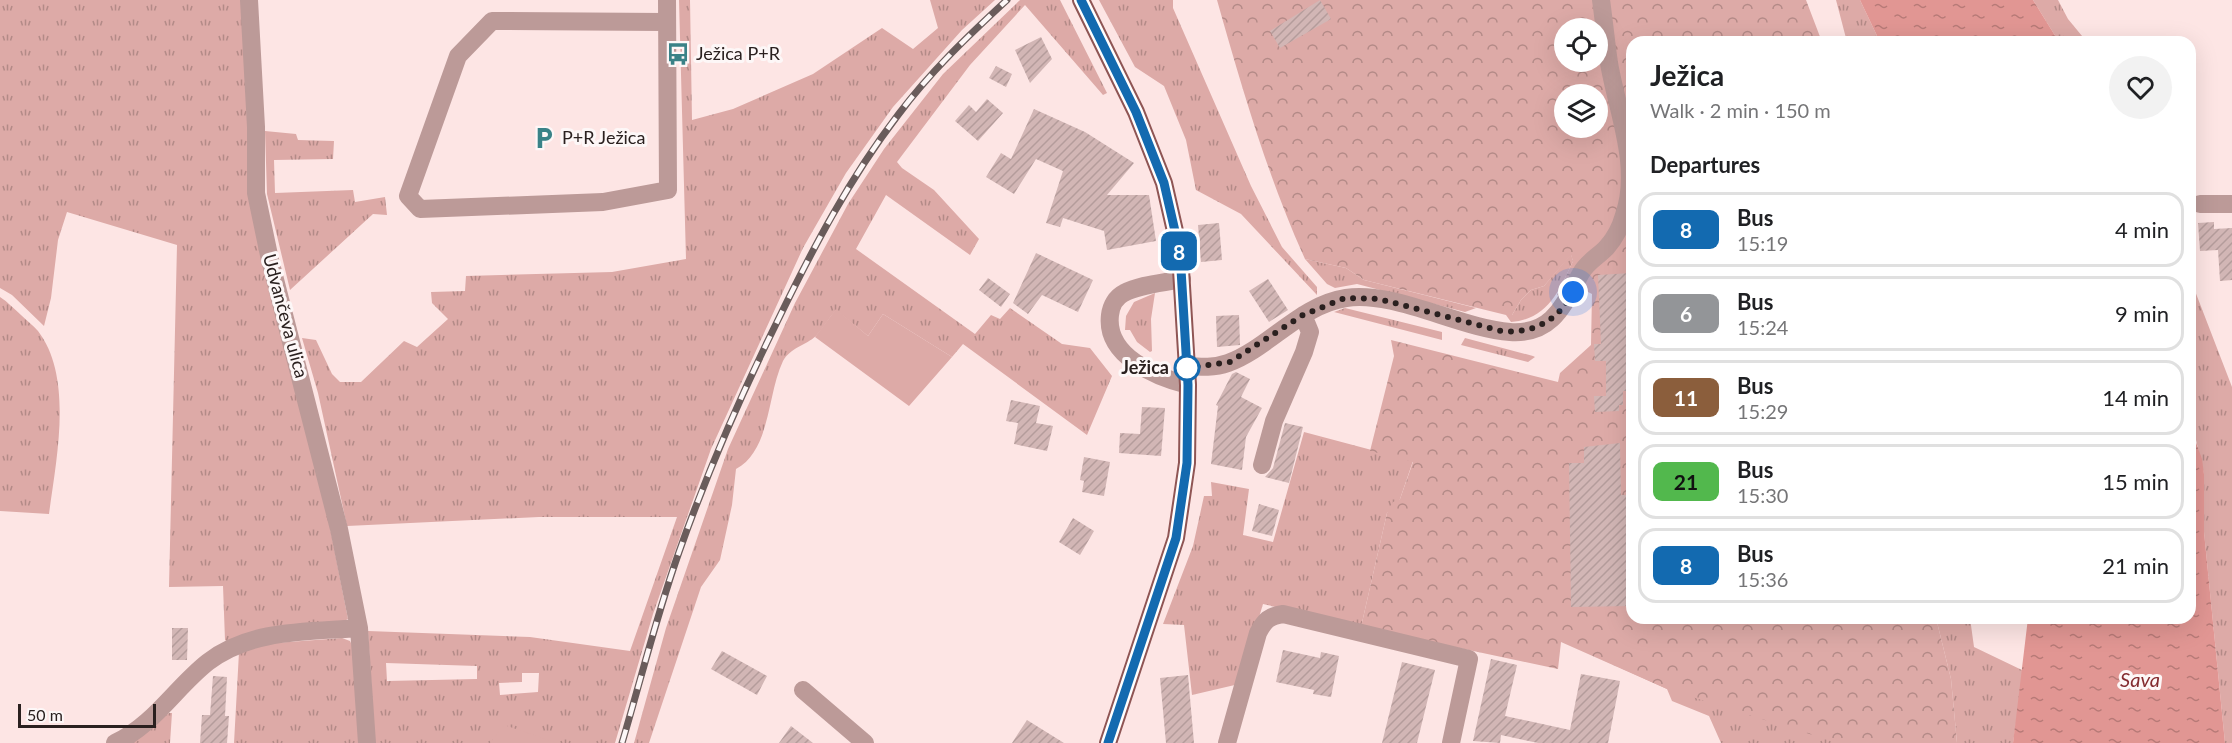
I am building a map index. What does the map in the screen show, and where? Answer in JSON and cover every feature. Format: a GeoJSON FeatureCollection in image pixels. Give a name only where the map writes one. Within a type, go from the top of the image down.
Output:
{"type":"FeatureCollection","features":[{"type":"Feature","properties":{"kind":"main road"},"geometry":{"type":"LineString","coordinates":[[1081,0],[1136,112],[1160,169],[1176,234],[1182,279],[1188,385],[1187,463],[1176,538],[1108,743]]}},
{"type":"Feature","properties":{"kind":"street","name":"Udvančeva ulica"},"geometry":{"type":"LineString","coordinates":[[249,0],[256,127],[256,193],[270,260],[339,529],[359,628],[367,743]]}},
{"type":"Feature","properties":{"kind":"street"},"geometry":{"type":"LineString","coordinates":[[665,22],[492,21],[458,56],[408,196],[420,209],[603,202],[668,190],[665,22],[667,0]]}},
{"type":"Feature","properties":{"kind":"street"},"geometry":{"type":"LineString","coordinates":[[1601,0],[1626,148]]}},
{"type":"Feature","properties":{"kind":"street"},"geometry":{"type":"LineString","coordinates":[[2200,204],[2232,204]]}},
{"type":"Feature","properties":{"kind":"street"},"geometry":{"type":"LineString","coordinates":[[1187,366],[1209,367],[1230,362],[1303,315],[1331,302],[1361,297],[1501,331],[1518,332],[1537,328],[1551,320],[1567,303],[1582,272],[1607,247],[1617,231],[1626,208]]}},
{"type":"Feature","properties":{"kind":"street"},"geometry":{"type":"LineString","coordinates":[[1182,279],[1122,293],[1113,303],[1110,325],[1112,337],[1125,354],[1160,378],[1188,385]]}},
{"type":"Feature","properties":{"kind":"street"},"geometry":{"type":"LineString","coordinates":[[1262,465],[1274,422],[1304,352],[1310,332],[1303,315]]}},
{"type":"Feature","properties":{"kind":"street"},"geometry":{"type":"LineString","coordinates":[[1227,743],[1258,633],[1264,621],[1271,616],[1283,614],[1469,658],[1451,743]]}},
{"type":"Feature","properties":{"kind":"street"},"geometry":{"type":"LineString","coordinates":[[115,743],[155,715],[207,663],[228,648],[276,634],[359,628]]}},
{"type":"Feature","properties":{"kind":"street"},"geometry":{"type":"LineString","coordinates":[[803,690],[865,743]]}},
{"type":"Feature","properties":{"kind":"green space"},"geometry":{"type":"Polygon","coordinates":[[[0,0],[244,0],[250,120],[348,619],[340,623],[230,643],[225,640],[223,586],[169,587],[177,245],[67,212],[58,240],[51,298],[44,326],[12,295],[0,288],[0,0]]]}},
{"type":"Feature","properties":{"kind":"green space"},"geometry":{"type":"Polygon","coordinates":[[[679,0],[690,0],[692,120],[733,109],[813,74],[882,28],[913,49],[938,28],[930,0],[995,0],[962,30],[893,107],[846,173],[803,248],[711,449],[653,614],[615,743],[375,743],[368,631],[530,637],[630,651],[677,517],[539,517],[347,526],[318,393],[302,338],[316,340],[332,374],[340,382],[361,382],[404,341],[417,347],[448,319],[432,303],[431,292],[465,291],[466,276],[612,272],[686,259],[679,0]],[[386,663],[387,681],[477,679],[477,666],[386,663]],[[522,673],[522,682],[499,683],[500,695],[538,692],[539,673],[522,673]]]}},
{"type":"Feature","properties":{"kind":"green space"},"geometry":{"type":"Polygon","coordinates":[[[1020,0],[1060,0],[1107,93],[1103,95],[1025,5],[970,65],[897,162],[934,190],[979,239],[970,255],[886,195],[856,249],[975,334],[991,315],[1000,319],[1010,308],[1062,344],[1090,348],[1112,376],[1087,435],[963,344],[952,357],[883,314],[868,336],[836,310],[816,336],[790,353],[783,361],[767,420],[756,449],[736,469],[732,505],[720,560],[701,587],[649,743],[634,743],[666,628],[728,449],[795,303],[848,204],[884,149],[943,74],[1020,0]]]}},
{"type":"Feature","properties":{"kind":"green space"},"geometry":{"type":"Polygon","coordinates":[[[1099,0],[1173,0],[1173,8],[1251,186],[1282,247],[1317,287],[1317,295],[1241,214],[1196,190],[1186,140],[1164,86],[1135,67],[1099,0]]]}},
{"type":"Feature","properties":{"kind":"green space"},"geometry":{"type":"Polygon","coordinates":[[[1217,0],[1806,0],[1820,36],[1626,36],[1626,624],[1937,624],[1951,679],[1957,743],[1838,743],[1667,689],[1561,642],[1558,669],[1361,627],[1387,513],[1393,502],[1400,499],[1413,462],[1370,451],[1394,356],[1391,340],[1558,382],[1560,373],[1591,345],[1592,294],[1576,286],[1569,299],[1557,295],[1573,261],[1571,255],[1544,286],[1531,290],[1521,300],[1512,315],[1364,280],[1346,268],[1305,259],[1267,163],[1217,0]]]}},
{"type":"Feature","properties":{"kind":"green space"},"geometry":{"type":"Polygon","coordinates":[[[1836,0],[1860,0],[1877,36],[1845,36],[1836,0]]]}},
{"type":"Feature","properties":{"kind":"green space"},"geometry":{"type":"Polygon","coordinates":[[[2033,0],[2058,0],[2068,19],[2082,36],[2055,36],[2033,0]]]}},
{"type":"Feature","properties":{"kind":"green space"},"geometry":{"type":"Polygon","coordinates":[[[265,131],[296,134],[298,140],[334,141],[333,159],[274,160],[275,193],[353,190],[355,202],[385,197],[387,215],[373,214],[290,290],[267,194],[265,131]]]}},
{"type":"Feature","properties":{"kind":"green space"},"geometry":{"type":"Polygon","coordinates":[[[1571,254],[1573,261],[1551,302],[1524,320],[1511,322],[1506,315],[1512,315],[1521,300],[1531,290],[1544,286],[1571,254]]]}},
{"type":"Feature","properties":{"kind":"green space"},"geometry":{"type":"Polygon","coordinates":[[[1305,259],[1346,268],[1364,280],[1476,308],[1465,312],[1357,284],[1335,288],[1327,284],[1305,259]]]}},
{"type":"Feature","properties":{"kind":"green space"},"geometry":{"type":"Polygon","coordinates":[[[1155,293],[1151,319],[1152,351],[1150,352],[1137,342],[1130,330],[1125,330],[1126,316],[1134,302],[1155,293]]]}},
{"type":"Feature","properties":{"kind":"green space"},"geometry":{"type":"Polygon","coordinates":[[[2196,294],[2232,387],[2232,743],[2225,743],[2204,532],[2204,474],[2196,440],[2196,294]]]}},
{"type":"Feature","properties":{"kind":"green space"},"geometry":{"type":"Polygon","coordinates":[[[0,297],[38,331],[49,350],[56,372],[60,420],[49,514],[0,511],[0,297]]]}},
{"type":"Feature","properties":{"kind":"green space"},"geometry":{"type":"Polygon","coordinates":[[[1345,308],[1442,332],[1442,340],[1334,312],[1345,308]]]}},
{"type":"Feature","properties":{"kind":"green space"},"geometry":{"type":"Polygon","coordinates":[[[836,309],[868,336],[883,314],[952,357],[909,406],[815,337],[836,309]]]}},
{"type":"Feature","properties":{"kind":"green space"},"geometry":{"type":"Polygon","coordinates":[[[1465,338],[1535,357],[1528,362],[1461,345],[1465,338]]]}},
{"type":"Feature","properties":{"kind":"green space"},"geometry":{"type":"Polygon","coordinates":[[[1304,432],[1413,461],[1400,499],[1387,513],[1361,627],[1263,604],[1239,684],[1192,695],[1184,625],[1163,624],[1193,546],[1204,496],[1212,496],[1211,482],[1249,489],[1243,535],[1273,542],[1304,432]]]}},
{"type":"Feature","properties":{"kind":"green space"},"geometry":{"type":"Polygon","coordinates":[[[1658,624],[1667,624],[1841,743],[1721,743],[1709,716],[1672,701],[1667,689],[1603,660],[1658,624]]]}},
{"type":"Feature","properties":{"kind":"green space"},"geometry":{"type":"Polygon","coordinates":[[[1937,624],[1971,624],[1974,647],[2024,671],[2013,743],[1957,743],[1951,679],[1937,624]]]}},
{"type":"Feature","properties":{"kind":"green space"},"geometry":{"type":"Polygon","coordinates":[[[342,638],[350,641],[354,649],[360,743],[234,743],[239,652],[262,644],[342,638]]]}},
{"type":"Feature","properties":{"kind":"green space"},"geometry":{"type":"Polygon","coordinates":[[[172,713],[170,743],[130,743],[172,713]]]}},
{"type":"Feature","properties":{"kind":"green space"},"geometry":{"type":"Polygon","coordinates":[[[504,725],[557,743],[490,743],[504,725]]]}},
{"type":"Feature","properties":{"kind":"water"},"geometry":{"type":"Polygon","coordinates":[[[1860,0],[2033,0],[2055,36],[1877,36],[1860,0]]]}},
{"type":"Feature","properties":{"kind":"water","name":"Sava"},"geometry":{"type":"Polygon","coordinates":[[[2196,442],[2204,474],[2204,532],[2225,743],[2013,743],[2027,624],[2196,624],[2196,442]]]}},
{"type":"Feature","properties":{"kind":"building"},"geometry":{"type":"Polygon","coordinates":[[[1320,0],[1331,19],[1280,48],[1270,31],[1320,0]]]}},
{"type":"Feature","properties":{"kind":"building"},"geometry":{"type":"Polygon","coordinates":[[[1041,37],[1052,59],[1030,83],[1015,50],[1041,37]]]}},
{"type":"Feature","properties":{"kind":"building"},"geometry":{"type":"Polygon","coordinates":[[[996,66],[1012,74],[1006,87],[989,78],[996,66]]]}},
{"type":"Feature","properties":{"kind":"building"},"geometry":{"type":"Polygon","coordinates":[[[987,99],[1003,113],[978,141],[955,121],[969,105],[976,112],[987,99]]]}},
{"type":"Feature","properties":{"kind":"building"},"geometry":{"type":"Polygon","coordinates":[[[1034,109],[1085,132],[1134,163],[1107,195],[1149,195],[1156,241],[1107,250],[1104,231],[1063,218],[1060,227],[1046,223],[1063,171],[1036,159],[1014,194],[986,177],[1001,153],[1011,159],[1034,109]]]}},
{"type":"Feature","properties":{"kind":"building"},"geometry":{"type":"Polygon","coordinates":[[[2214,222],[2214,229],[2232,228],[2232,280],[2220,281],[2218,250],[2200,251],[2198,223],[2214,222]]]}},
{"type":"Feature","properties":{"kind":"building"},"geometry":{"type":"Polygon","coordinates":[[[1219,223],[1222,260],[1201,262],[1198,225],[1219,223]]]}},
{"type":"Feature","properties":{"kind":"building"},"geometry":{"type":"Polygon","coordinates":[[[1036,253],[1093,280],[1078,312],[1042,295],[1028,314],[1013,303],[1036,253]]]}},
{"type":"Feature","properties":{"kind":"building"},"geometry":{"type":"Polygon","coordinates":[[[1626,273],[1626,391],[1623,391],[1623,405],[1619,405],[1619,411],[1595,412],[1594,396],[1606,396],[1606,361],[1595,361],[1594,344],[1601,344],[1598,275],[1626,273]]]}},
{"type":"Feature","properties":{"kind":"building"},"geometry":{"type":"Polygon","coordinates":[[[988,278],[1010,294],[1001,307],[979,290],[988,278]]]}},
{"type":"Feature","properties":{"kind":"building"},"geometry":{"type":"Polygon","coordinates":[[[1268,279],[1288,310],[1269,322],[1249,291],[1268,279]]]}},
{"type":"Feature","properties":{"kind":"building"},"geometry":{"type":"Polygon","coordinates":[[[1239,315],[1240,345],[1217,347],[1216,316],[1239,315]]]}},
{"type":"Feature","properties":{"kind":"building"},"geometry":{"type":"Polygon","coordinates":[[[1236,372],[1250,379],[1241,397],[1262,408],[1246,437],[1242,470],[1211,464],[1218,406],[1216,405],[1232,374],[1236,372]]]}},
{"type":"Feature","properties":{"kind":"building"},"geometry":{"type":"Polygon","coordinates":[[[1011,400],[1040,406],[1036,423],[1053,426],[1047,451],[1014,444],[1018,423],[1006,421],[1011,400]]]}},
{"type":"Feature","properties":{"kind":"building"},"geometry":{"type":"Polygon","coordinates":[[[1142,407],[1165,408],[1161,456],[1119,453],[1120,433],[1140,434],[1142,407]]]}},
{"type":"Feature","properties":{"kind":"building"},"geometry":{"type":"Polygon","coordinates":[[[1285,423],[1303,427],[1289,483],[1265,477],[1273,468],[1285,423]]]}},
{"type":"Feature","properties":{"kind":"building"},"geometry":{"type":"Polygon","coordinates":[[[1620,443],[1621,495],[1626,495],[1626,606],[1571,607],[1569,463],[1584,463],[1584,447],[1620,443]]]}},
{"type":"Feature","properties":{"kind":"building"},"geometry":{"type":"Polygon","coordinates":[[[1084,457],[1110,462],[1104,496],[1082,492],[1084,481],[1080,480],[1084,457]]]}},
{"type":"Feature","properties":{"kind":"building"},"geometry":{"type":"Polygon","coordinates":[[[1259,504],[1279,510],[1272,536],[1252,531],[1259,504]]]}},
{"type":"Feature","properties":{"kind":"building"},"geometry":{"type":"Polygon","coordinates":[[[1073,518],[1094,531],[1080,555],[1059,542],[1073,518]]]}},
{"type":"Feature","properties":{"kind":"building"},"geometry":{"type":"Polygon","coordinates":[[[172,628],[188,628],[187,660],[172,660],[172,628]]]}},
{"type":"Feature","properties":{"kind":"building"},"geometry":{"type":"Polygon","coordinates":[[[1283,650],[1320,658],[1321,652],[1339,656],[1331,697],[1313,694],[1314,690],[1276,682],[1283,650]]]}},
{"type":"Feature","properties":{"kind":"building"},"geometry":{"type":"Polygon","coordinates":[[[722,651],[767,676],[757,695],[711,669],[722,651]]]}},
{"type":"Feature","properties":{"kind":"building"},"geometry":{"type":"Polygon","coordinates":[[[1491,659],[1517,665],[1505,716],[1570,730],[1581,674],[1620,681],[1608,743],[1538,743],[1501,735],[1500,743],[1473,741],[1491,659]]]}},
{"type":"Feature","properties":{"kind":"building"},"geometry":{"type":"Polygon","coordinates":[[[1402,662],[1435,670],[1417,743],[1382,743],[1402,662]]]}},
{"type":"Feature","properties":{"kind":"building"},"geometry":{"type":"Polygon","coordinates":[[[1188,675],[1194,743],[1166,743],[1160,678],[1188,675]]]}},
{"type":"Feature","properties":{"kind":"building"},"geometry":{"type":"Polygon","coordinates":[[[213,676],[227,677],[225,716],[229,716],[227,743],[200,743],[202,715],[210,715],[213,676]]]}},
{"type":"Feature","properties":{"kind":"building"},"geometry":{"type":"Polygon","coordinates":[[[1027,720],[1064,743],[1012,743],[1027,720]]]}},
{"type":"Feature","properties":{"kind":"building"},"geometry":{"type":"Polygon","coordinates":[[[791,726],[813,743],[779,743],[791,726]]]}},
{"type":"Feature","properties":{"kind":"railway"},"geometry":{"type":"LineString","coordinates":[[622,743],[663,599],[701,493],[750,378],[804,268],[863,164],[910,99],[936,69],[1007,0]]}},
{"type":"Feature","properties":{"kind":"bus line","name":"8"},"geometry":{"type":"LineString","coordinates":[[1081,0],[1136,112],[1164,183],[1180,253],[1188,385],[1189,436],[1185,489],[1176,538],[1120,699],[1108,743]]}},
{"type":"Feature","properties":{"kind":"place","name":"Ježica P+R"},"geometry":{"type":"Point","coordinates":[678,54]}},
{"type":"Feature","properties":{"kind":"place","name":"P+R Ježica"},"geometry":{"type":"Point","coordinates":[544,138]}},
{"type":"Feature","properties":{"kind":"place","name":"Ježica"},"geometry":{"type":"Point","coordinates":[1187,368]}},
{"type":"Feature","properties":{"kind":"route"},"geometry":{"type":"LineString","coordinates":[[1187,368],[1187,366],[1220,365],[1235,360],[1303,315],[1345,298],[1371,298],[1501,331],[1518,332],[1537,328],[1551,320],[1560,312],[1573,292]]}}]}
